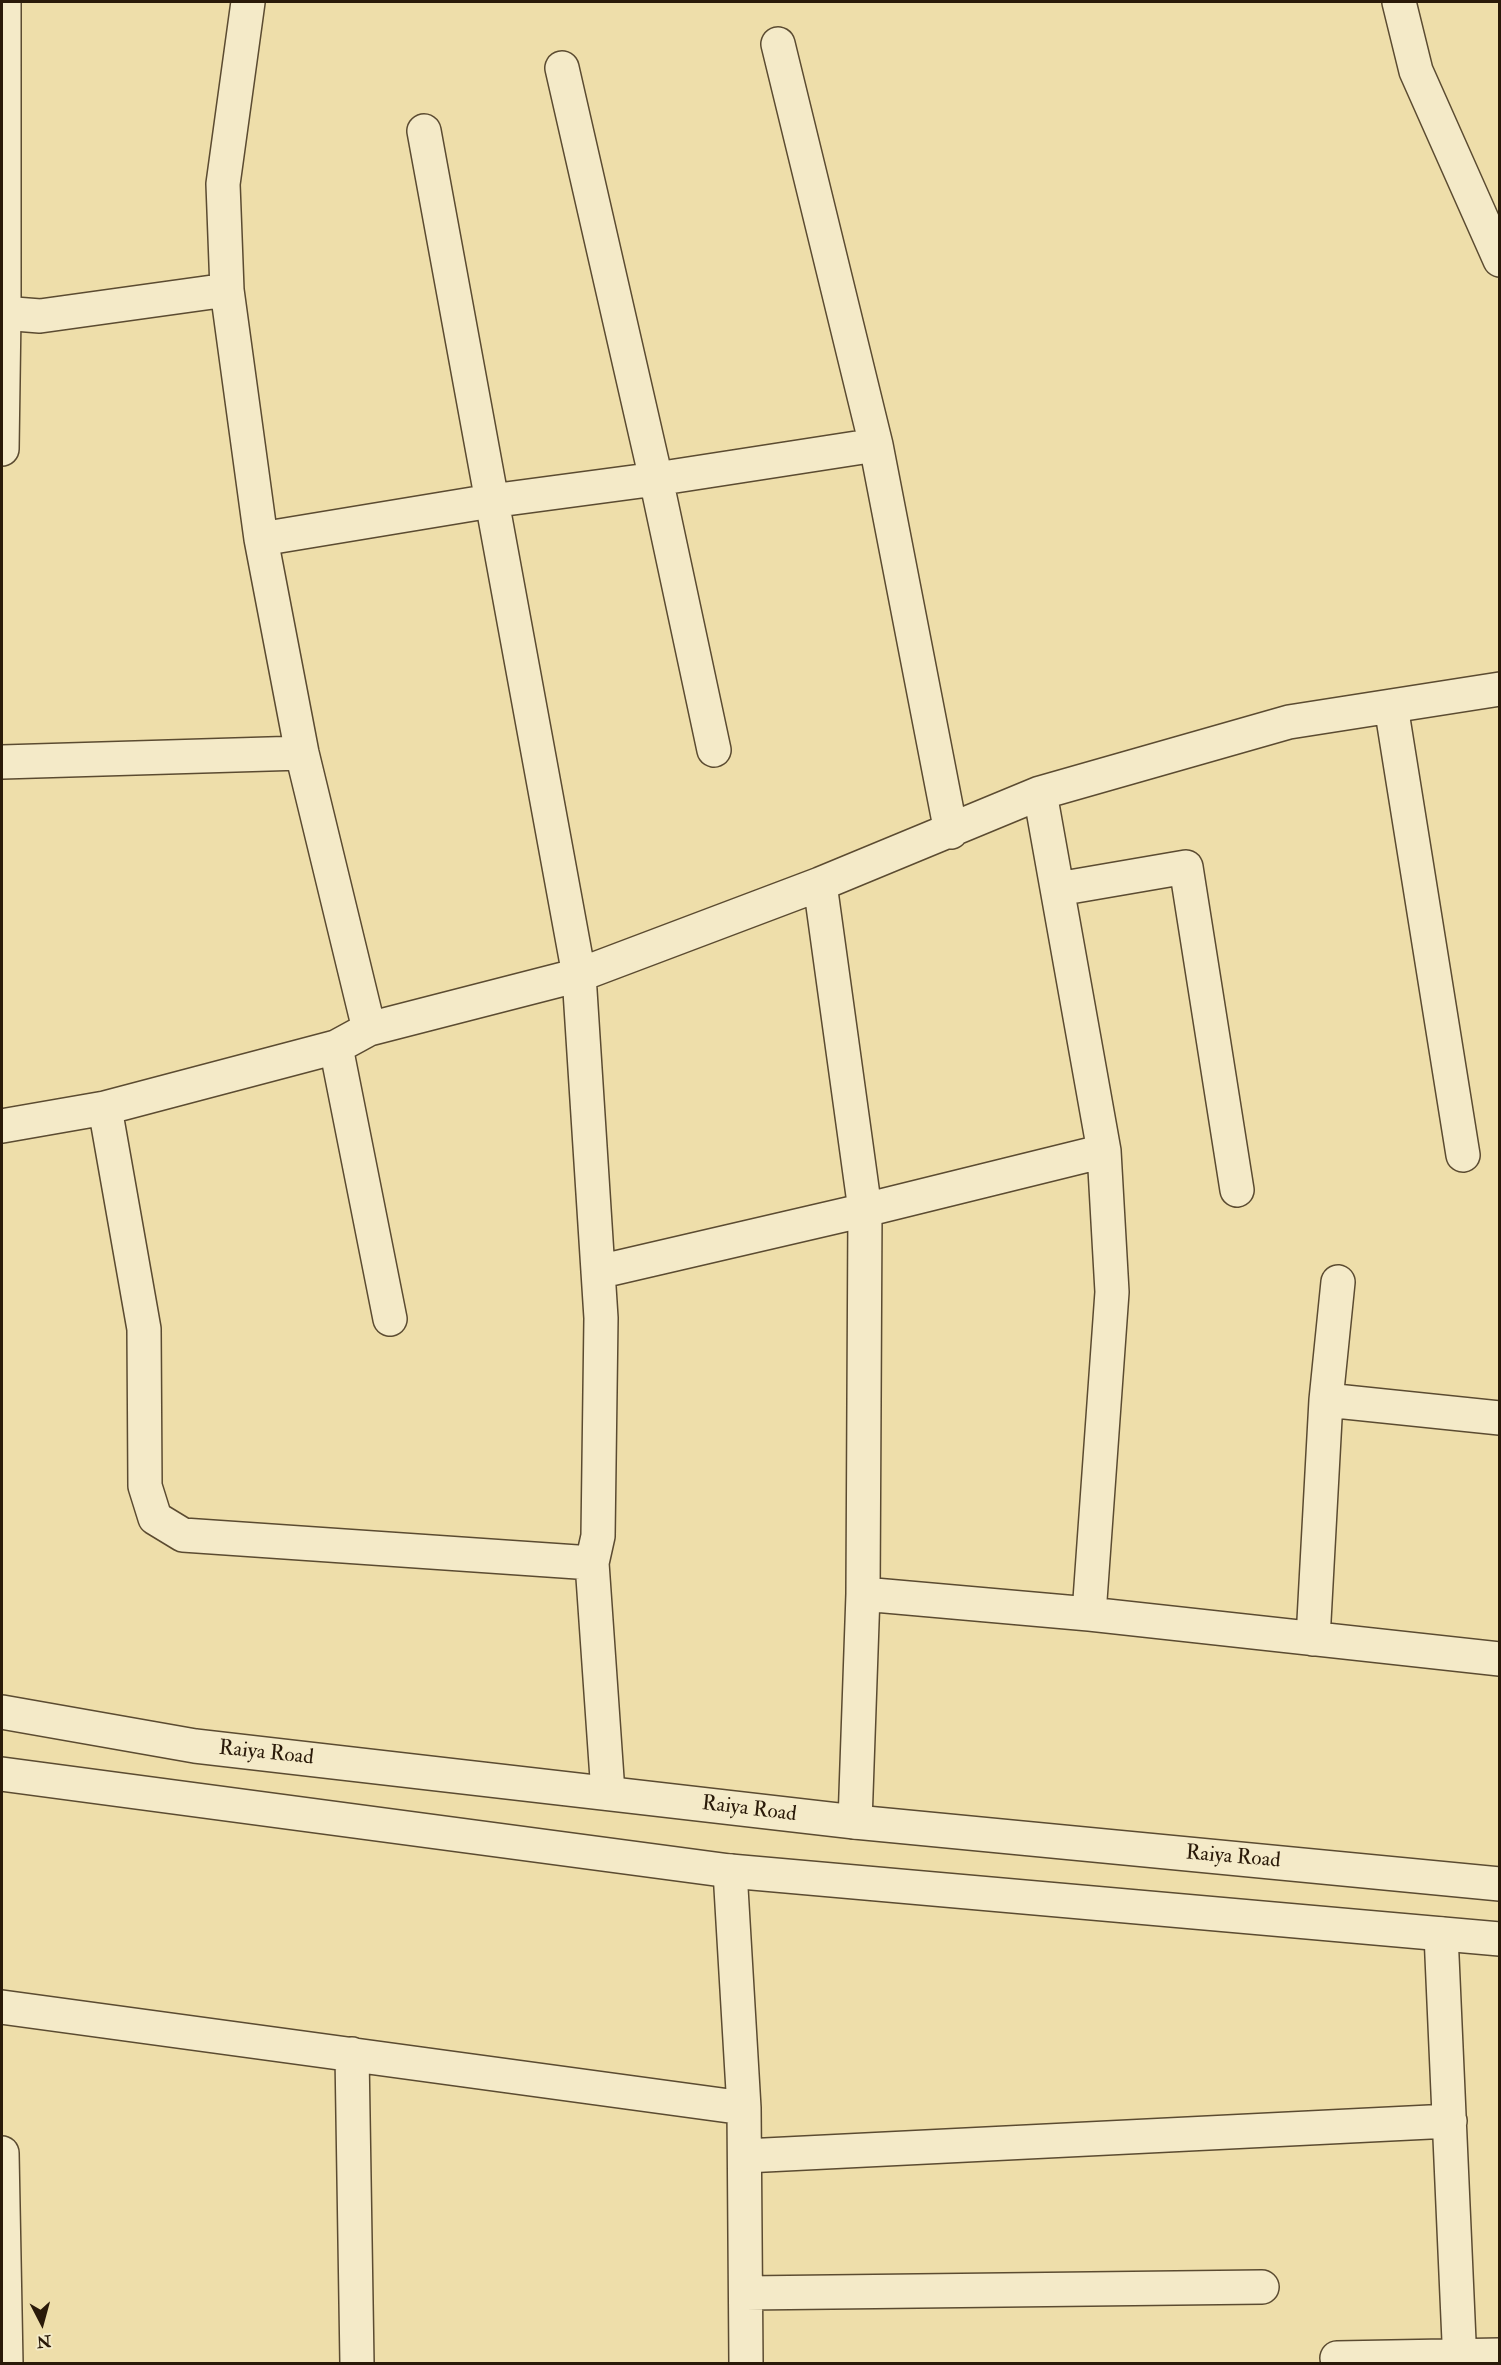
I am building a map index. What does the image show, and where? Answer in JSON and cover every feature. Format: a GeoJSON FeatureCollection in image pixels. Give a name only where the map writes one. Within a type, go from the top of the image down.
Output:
{"type":"FeatureCollection","features":[{"type":"Feature","properties":{"kind":"street"},"geometry":{"type":"LineString","coordinates":[[2,449],[4,2]]}},
{"type":"Feature","properties":{"kind":"street"},"geometry":{"type":"LineString","coordinates":[[248,2],[223,184],[227,290],[261,539],[302,753],[369,1029]]}},
{"type":"Feature","properties":{"kind":"street"},"geometry":{"type":"LineString","coordinates":[[1399,2],[1416,71],[1500,260]]}},
{"type":"Feature","properties":{"kind":"street"},"geometry":{"type":"LineString","coordinates":[[778,44],[876,445],[951,832]]}},
{"type":"Feature","properties":{"kind":"street"},"geometry":{"type":"LineString","coordinates":[[562,68],[656,479],[714,750]]}},
{"type":"Feature","properties":{"kind":"street"},"geometry":{"type":"LineString","coordinates":[[424,131],[579,975],[602,1318],[598,1536],[592,1563],[608,1793]]}},
{"type":"Feature","properties":{"kind":"street"},"geometry":{"type":"LineString","coordinates":[[3,313],[40,316],[227,290]]}},
{"type":"Feature","properties":{"kind":"street"},"geometry":{"type":"LineString","coordinates":[[261,539],[491,501],[656,479],[876,445]]}},
{"type":"Feature","properties":{"kind":"street"},"geometry":{"type":"LineString","coordinates":[[2,1126],[105,1108],[336,1047],[369,1029],[579,975],[820,884],[951,832],[1040,793],[1289,722],[1500,689]]}},
{"type":"Feature","properties":{"kind":"street"},"geometry":{"type":"LineString","coordinates":[[1391,706],[1463,1155]]}},
{"type":"Feature","properties":{"kind":"street"},"geometry":{"type":"LineString","coordinates":[[2,762],[302,753]]}},
{"type":"Feature","properties":{"kind":"street"},"geometry":{"type":"LineString","coordinates":[[1040,793],[1104,1151],[1112,1292],[1089,1614]]}},
{"type":"Feature","properties":{"kind":"street"},"geometry":{"type":"LineString","coordinates":[[1058,889],[1186,867],[1237,1190]]}},
{"type":"Feature","properties":{"kind":"street"},"geometry":{"type":"LineString","coordinates":[[820,884],[865,1210],[862,1594],[855,1822]]}},
{"type":"Feature","properties":{"kind":"street"},"geometry":{"type":"LineString","coordinates":[[336,1047],[390,1319]]}},
{"type":"Feature","properties":{"kind":"street"},"geometry":{"type":"LineString","coordinates":[[105,1108],[144,1329],[144,1486],[155,1518],[183,1535],[592,1563]]}},
{"type":"Feature","properties":{"kind":"street"},"geometry":{"type":"LineString","coordinates":[[598,1272],[1104,1151]]}},
{"type":"Feature","properties":{"kind":"street"},"geometry":{"type":"LineString","coordinates":[[1312,1639],[1326,1400],[1338,1282]]}},
{"type":"Feature","properties":{"kind":"street"},"geometry":{"type":"LineString","coordinates":[[1326,1400],[1500,1418]]}},
{"type":"Feature","properties":{"kind":"street"},"geometry":{"type":"LineString","coordinates":[[862,1594],[1089,1614],[1500,1659]]}},
{"type":"Feature","properties":{"kind":"street","name":"Raiya Road"},"geometry":{"type":"LineString","coordinates":[[2,1712],[195,1746],[855,1822],[1500,1884]]}},
{"type":"Feature","properties":{"kind":"street"},"geometry":{"type":"LineString","coordinates":[[2,1774],[730,1871],[1500,1939]]}},
{"type":"Feature","properties":{"kind":"street"},"geometry":{"type":"LineString","coordinates":[[730,1871],[744,2108],[747,2364]]}},
{"type":"Feature","properties":{"kind":"street"},"geometry":{"type":"LineString","coordinates":[[1441,1934],[1460,2359]]}},
{"type":"Feature","properties":{"kind":"street"},"geometry":{"type":"LineString","coordinates":[[2,2007],[744,2108]]}},
{"type":"Feature","properties":{"kind":"street"},"geometry":{"type":"LineString","coordinates":[[352,2054],[357,2364]]}},
{"type":"Feature","properties":{"kind":"street"},"geometry":{"type":"LineString","coordinates":[[745,2156],[1450,2121]]}},
{"type":"Feature","properties":{"kind":"street"},"geometry":{"type":"LineString","coordinates":[[2,2153],[6,2364]]}},
{"type":"Feature","properties":{"kind":"street"},"geometry":{"type":"LineString","coordinates":[[746,2293],[1263,2287]]}},
{"type":"Feature","properties":{"kind":"street"},"geometry":{"type":"LineString","coordinates":[[1337,2358],[1460,2359],[1500,2355]]}}]}
